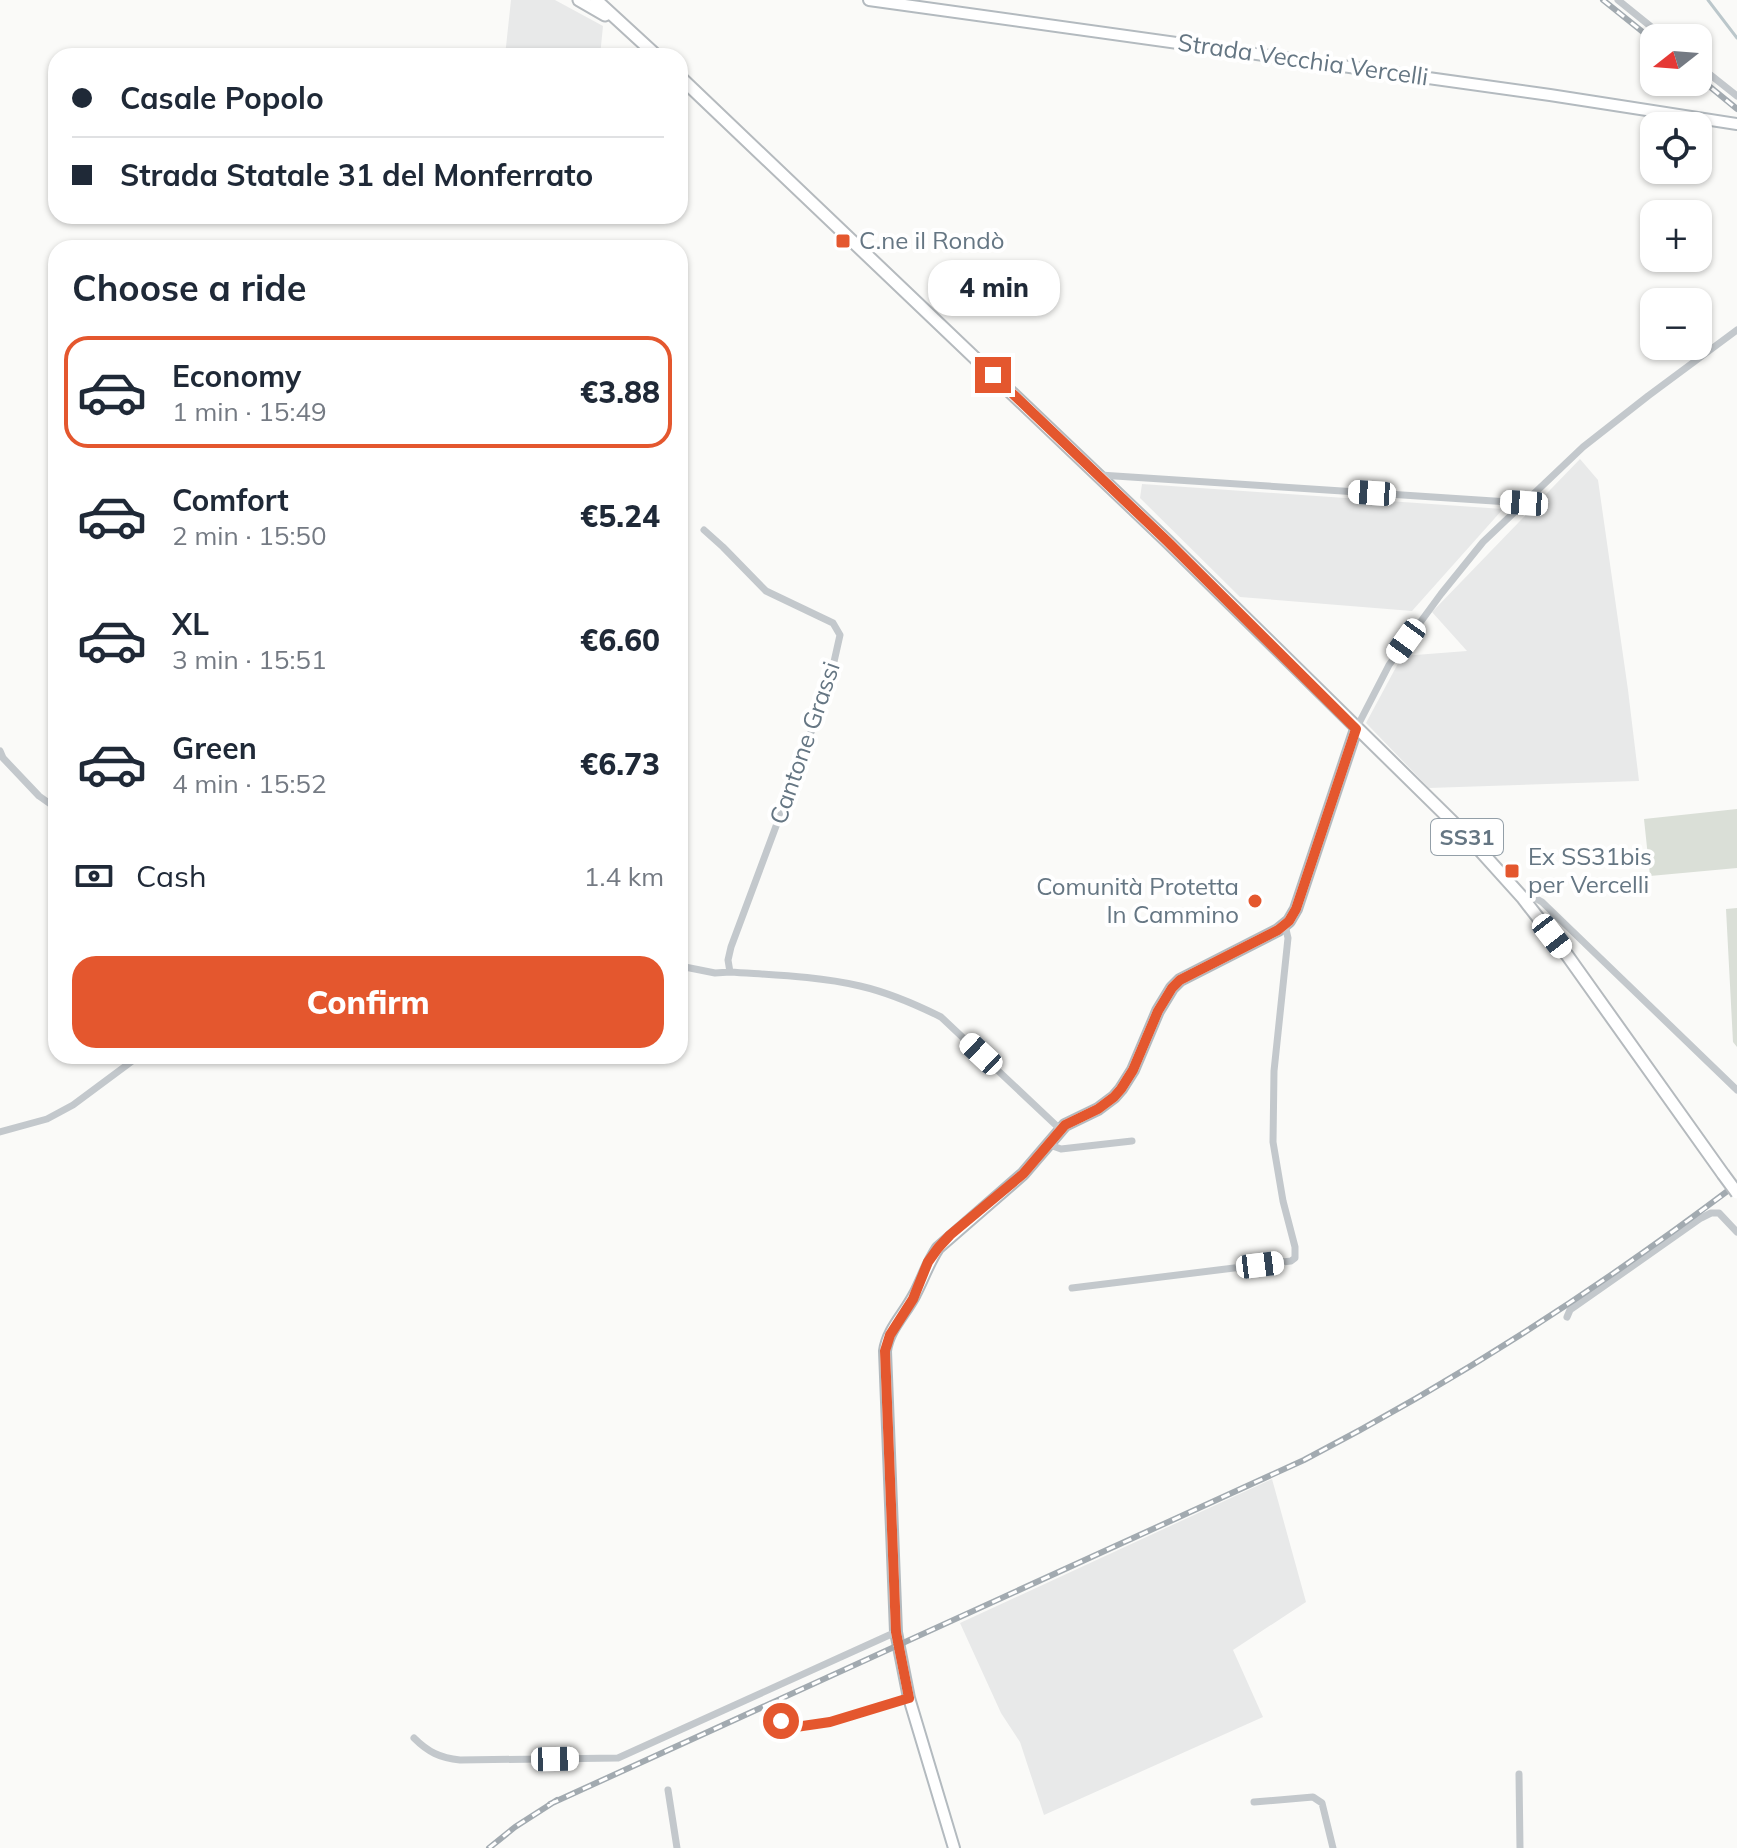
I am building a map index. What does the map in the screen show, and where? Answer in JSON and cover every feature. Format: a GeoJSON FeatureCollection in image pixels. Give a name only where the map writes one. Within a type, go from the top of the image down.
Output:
{"type":"FeatureCollection","features":[{"type":"Feature","properties":{"kind":"main road"},"geometry":{"type":"LineString","coordinates":[[579,0],[626,27]]}},
{"type":"Feature","properties":{"kind":"main road"},"geometry":{"type":"LineString","coordinates":[[596,0],[648,48]]}},
{"type":"Feature","properties":{"kind":"main road","name":"SS31"},"geometry":{"type":"LineString","coordinates":[[688,85],[1167,541],[1467,836],[1522,897],[1567,955],[1737,1193]]}},
{"type":"Feature","properties":{"kind":"street","name":"Strada Vecchia Vercelli"},"geometry":{"type":"LineString","coordinates":[[869,0],[1427,77],[1737,124]]}},
{"type":"Feature","properties":{"kind":"street"},"geometry":{"type":"LineString","coordinates":[[1618,0],[1648,24]]}},
{"type":"Feature","properties":{"kind":"street"},"geometry":{"type":"LineString","coordinates":[[1712,76],[1737,96]]}},
{"type":"Feature","properties":{"kind":"street"},"geometry":{"type":"LineString","coordinates":[[954,1848],[909,1698],[896,1636],[886,1342],[913,1299],[928,1262],[950,1235],[1023,1174],[1071,1121],[1107,1103],[1121,1089],[1172,988],[1180,980],[1285,925],[1296,909],[1356,729],[1389,665],[1483,542],[1583,447],[1737,330]]}},
{"type":"Feature","properties":{"kind":"street"},"geometry":{"type":"LineString","coordinates":[[1098,475],[1524,503]]}},
{"type":"Feature","properties":{"kind":"street","name":"Cantone Grassi"},"geometry":{"type":"LineString","coordinates":[[704,530],[766,591],[833,623],[840,635],[829,684],[731,947],[728,960],[730,972]]}},
{"type":"Feature","properties":{"kind":"street"},"geometry":{"type":"LineString","coordinates":[[0,751],[3,758],[48,802]]}},
{"type":"Feature","properties":{"kind":"street"},"geometry":{"type":"LineString","coordinates":[[1522,897],[1542,902],[1737,1090]]}},
{"type":"Feature","properties":{"kind":"street"},"geometry":{"type":"LineString","coordinates":[[1072,1288],[1291,1261],[1295,1258],[1273,1142],[1274,1071],[1288,938],[1285,925]]}},
{"type":"Feature","properties":{"kind":"street"},"geometry":{"type":"LineString","coordinates":[[688,968],[715,973],[825,980],[863,987],[941,1017],[1061,1130]]}},
{"type":"Feature","properties":{"kind":"street"},"geometry":{"type":"LineString","coordinates":[[0,1132],[47,1119],[73,1105],[128,1064]]}},
{"type":"Feature","properties":{"kind":"street"},"geometry":{"type":"LineString","coordinates":[[1050,1145],[1061,1149],[1132,1141]]}},
{"type":"Feature","properties":{"kind":"street"},"geometry":{"type":"LineString","coordinates":[[1567,1317],[1570,1310],[1711,1213],[1724,1216],[1737,1232]]}},
{"type":"Feature","properties":{"kind":"street"},"geometry":{"type":"LineString","coordinates":[[414,1738],[426,1750],[446,1759],[618,1758],[896,1636]]}},
{"type":"Feature","properties":{"kind":"street"},"geometry":{"type":"LineString","coordinates":[[781,1721],[782,1729],[830,1722],[909,1698]]}},
{"type":"Feature","properties":{"kind":"street"},"geometry":{"type":"LineString","coordinates":[[1519,1774],[1520,1848]]}},
{"type":"Feature","properties":{"kind":"street"},"geometry":{"type":"LineString","coordinates":[[668,1790],[677,1848]]}},
{"type":"Feature","properties":{"kind":"street"},"geometry":{"type":"LineString","coordinates":[[1254,1802],[1313,1797],[1322,1803],[1333,1848]]}},
{"type":"Feature","properties":{"kind":"shaded area"},"geometry":{"type":"Polygon","coordinates":[[[511,0],[555,0],[603,26],[601,48],[506,48],[511,0]]]}},
{"type":"Feature","properties":{"kind":"shaded area"},"geometry":{"type":"Polygon","coordinates":[[[1580,459],[1598,480],[1639,781],[1429,788],[1366,723],[1402,656],[1467,651],[1432,612],[1580,459]]]}},
{"type":"Feature","properties":{"kind":"shaded area"},"geometry":{"type":"Polygon","coordinates":[[[1142,484],[1503,509],[1412,611],[1240,597],[1140,498],[1142,484]]]}},
{"type":"Feature","properties":{"kind":"shaded area"},"geometry":{"type":"Polygon","coordinates":[[[1737,809],[1737,868],[1650,876],[1644,819],[1737,809]]]}},
{"type":"Feature","properties":{"kind":"shaded area"},"geometry":{"type":"Polygon","coordinates":[[[1737,908],[1737,1047],[1733,1042],[1726,909],[1737,908]]]}},
{"type":"Feature","properties":{"kind":"shaded area"},"geometry":{"type":"Polygon","coordinates":[[[1272,1479],[1306,1602],[1233,1650],[1263,1717],[1044,1815],[1020,1742],[1001,1713],[960,1623],[1272,1479]]]}},
{"type":"Feature","properties":{"kind":"waterway"},"geometry":{"type":"LineString","coordinates":[[1708,0],[1737,38]]}},
{"type":"Feature","properties":{"kind":"railway"},"geometry":{"type":"LineString","coordinates":[[1603,0],[1640,30]]}},
{"type":"Feature","properties":{"kind":"railway"},"geometry":{"type":"LineString","coordinates":[[1712,88],[1737,109]]}},
{"type":"Feature","properties":{"kind":"railway"},"geometry":{"type":"LineString","coordinates":[[550,1804],[1304,1460],[1417,1398],[1526,1331],[1737,1184]]}},
{"type":"Feature","properties":{"kind":"railway"},"geometry":{"type":"LineString","coordinates":[[489,1848],[557,1800]]}},
{"type":"Feature","properties":{"kind":"place","name":"C.ne il Rondò"},"geometry":{"type":"Point","coordinates":[843,241]}},
{"type":"Feature","properties":{"kind":"place","name":"Ex SS31bis per Vercelli"},"geometry":{"type":"Point","coordinates":[1512,871]}},
{"type":"Feature","properties":{"kind":"place","name":"Comunità Protetta In Cammino"},"geometry":{"type":"Point","coordinates":[1255,901]}},
{"type":"Feature","properties":{"kind":"route"},"geometry":{"type":"LineString","coordinates":[[781,1721],[782,1729],[830,1722],[909,1698],[896,1632],[885,1351],[886,1342],[913,1299],[928,1262],[950,1235],[1023,1174],[1065,1125],[1107,1103],[1121,1089],[1133,1070],[1158,1011],[1180,980],[1278,930],[1289,921],[1307,878],[1356,729],[1167,541],[993,375]]}}]}
